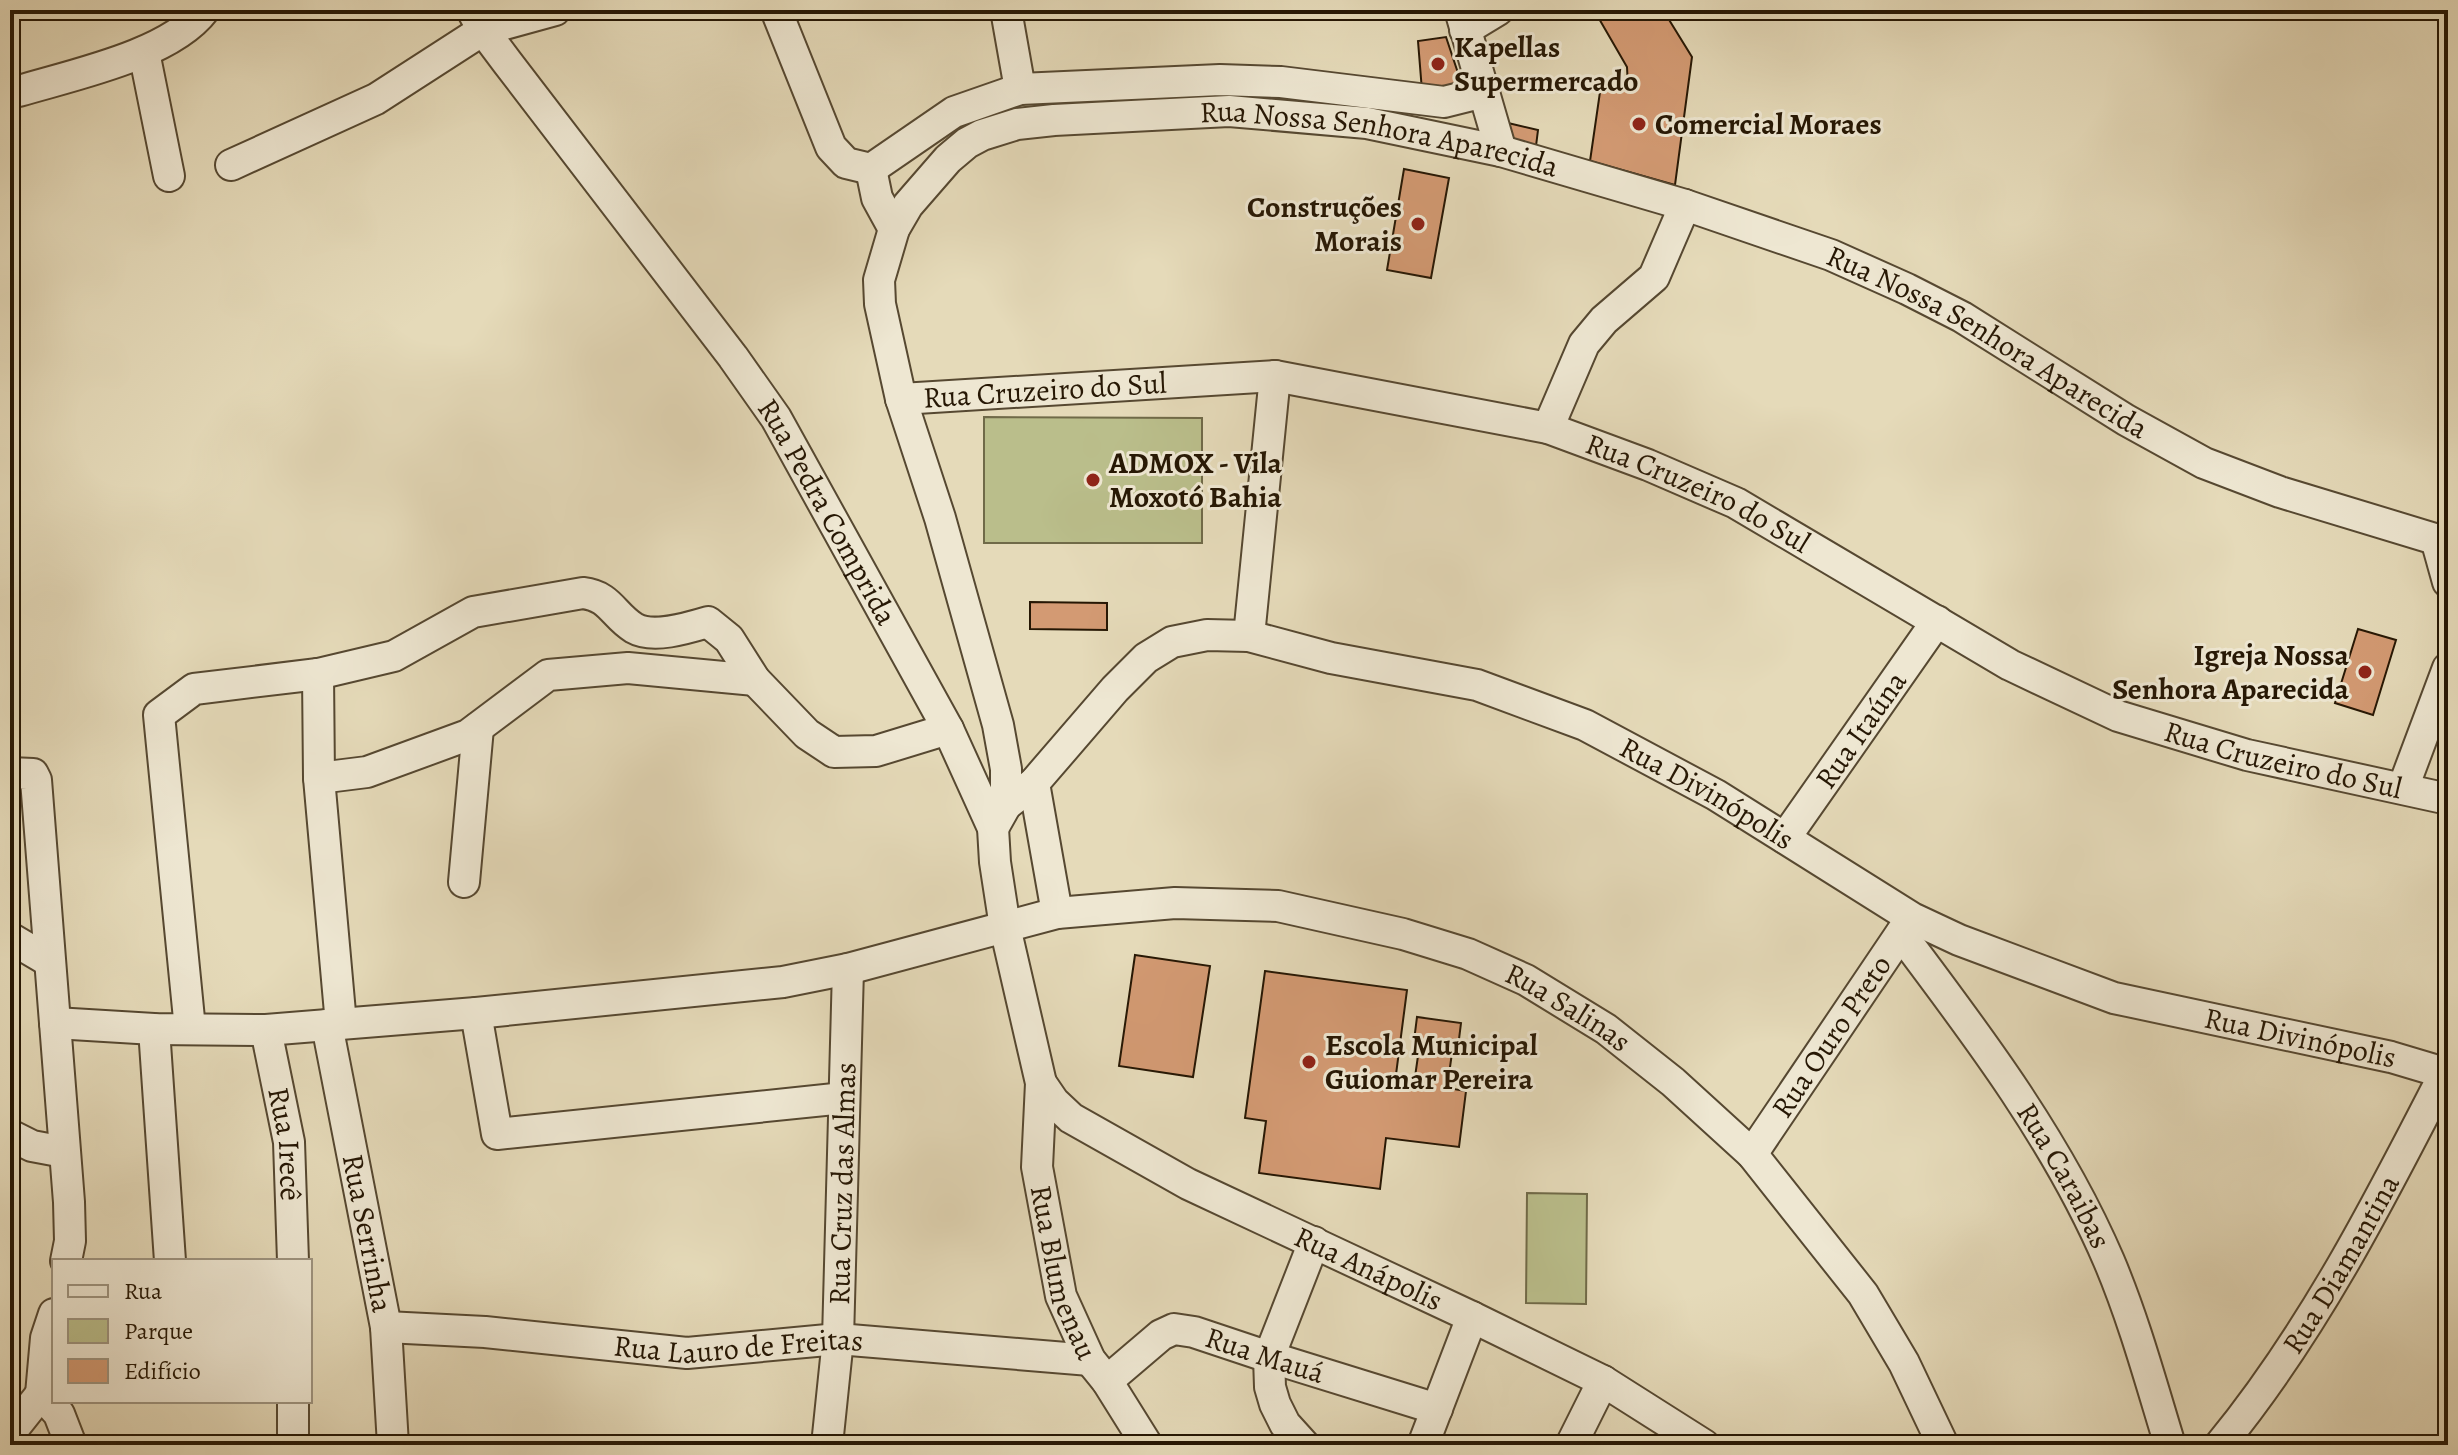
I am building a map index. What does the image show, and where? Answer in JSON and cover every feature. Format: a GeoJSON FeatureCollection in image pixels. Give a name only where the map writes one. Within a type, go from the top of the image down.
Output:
{"type":"FeatureCollection","features":[{"type":"Feature","properties":{"kind":"street"},"geometry":{"type":"LineString","coordinates":[[19,91],[144,52],[188,26],[204,10]]}},
{"type":"Feature","properties":{"kind":"street"},"geometry":{"type":"LineString","coordinates":[[231,165],[376,99],[478,20],[555,10]]}},
{"type":"Feature","properties":{"kind":"street"},"geometry":{"type":"LineString","coordinates":[[776,10],[831,147],[846,163],[871,169],[877,198],[894,229]]}},
{"type":"Feature","properties":{"kind":"street"},"geometry":{"type":"LineString","coordinates":[[1006,10],[1020,89]]}},
{"type":"Feature","properties":{"kind":"street"},"geometry":{"type":"LineString","coordinates":[[1498,10],[1463,20],[1501,151]]}},
{"type":"Feature","properties":{"kind":"street","name":"Rua Pedra Comprida"},"geometry":{"type":"LineString","coordinates":[[478,20],[776,418],[999,816],[995,862],[1005,927],[1041,1083]]}},
{"type":"Feature","properties":{"kind":"street"},"geometry":{"type":"LineString","coordinates":[[144,52],[169,176]]}},
{"type":"Feature","properties":{"kind":"street","name":"Rua Nossa Senhora Aparecida"},"geometry":{"type":"LineString","coordinates":[[871,169],[954,112],[1020,89],[1220,80],[1281,82],[1444,102],[1484,90]]}},
{"type":"Feature","properties":{"kind":"street","name":"Rua Nossa Senhora Aparecida"},"geometry":{"type":"LineString","coordinates":[[999,816],[1006,769],[998,725],[940,518],[901,399],[880,304],[879,280],[894,229],[908,205],[948,159],[982,135],[1017,124],[1229,111],[1367,123],[1501,151],[1685,205],[1831,255],[1962,317],[2126,420],[2204,463],[2280,492],[2442,541]]}},
{"type":"Feature","properties":{"kind":"street"},"geometry":{"type":"LineString","coordinates":[[1548,428],[1584,344],[1604,320],[1654,277],[1685,205]]}},
{"type":"Feature","properties":{"kind":"street"},"geometry":{"type":"LineString","coordinates":[[1249,636],[1275,376]]}},
{"type":"Feature","properties":{"kind":"street","name":"Rua Cruzeiro do Sul"},"geometry":{"type":"LineString","coordinates":[[901,399],[1275,376],[1548,428],[1648,465],[1736,503],[2010,665],[2118,716],[2247,755],[2448,799]]}},
{"type":"Feature","properties":{"kind":"street"},"geometry":{"type":"LineString","coordinates":[[2442,541],[2448,582]]}},
{"type":"Feature","properties":{"kind":"street"},"geometry":{"type":"LineString","coordinates":[[190,1029],[159,715],[194,689],[318,674],[394,656],[473,612],[583,593],[598,595],[636,629],[672,633],[708,622],[729,639],[755,680],[807,734],[834,752],[876,751],[948,729]]}},
{"type":"Feature","properties":{"kind":"street","name":"Rua Itaúna"},"geometry":{"type":"LineString","coordinates":[[1785,838],[1937,621]]}},
{"type":"Feature","properties":{"kind":"street","name":"Rua Divinópolis"},"geometry":{"type":"LineString","coordinates":[[999,816],[1034,783],[1115,689],[1146,658],[1172,642],[1207,635],[1249,636],[1331,658],[1477,685],[1585,725],[1716,795],[1785,838],[1907,926],[1959,940],[2114,998],[2391,1057],[2446,1074]]}},
{"type":"Feature","properties":{"kind":"street"},"geometry":{"type":"LineString","coordinates":[[319,778],[367,772],[468,735],[548,675],[628,668],[755,680]]}},
{"type":"Feature","properties":{"kind":"street"},"geometry":{"type":"LineString","coordinates":[[2403,788],[2448,668]]}},
{"type":"Feature","properties":{"kind":"street","name":"Rua Serrinha"},"geometry":{"type":"LineString","coordinates":[[318,674],[319,778],[334,1024],[386,1327],[393,1445]]}},
{"type":"Feature","properties":{"kind":"street"},"geometry":{"type":"LineString","coordinates":[[464,882],[478,728]]}},
{"type":"Feature","properties":{"kind":"street"},"geometry":{"type":"LineString","coordinates":[[10,773],[33,774],[36,780],[69,1202],[70,1241],[66,1259]]}},
{"type":"Feature","properties":{"kind":"street"},"geometry":{"type":"LineString","coordinates":[[1034,783],[1057,913]]}},
{"type":"Feature","properties":{"kind":"street","name":"Rua Salinas"},"geometry":{"type":"LineString","coordinates":[[55,1023],[154,1029],[266,1030],[476,1013],[783,982],[848,969],[1057,913],[1175,903],[1278,906],[1403,934],[1468,954],[1526,980],[1606,1029],[1673,1082],[1752,1154],[1863,1294],[1904,1363],[1943,1445]]}},
{"type":"Feature","properties":{"kind":"street","name":"Rua Ouro Preto"},"geometry":{"type":"LineString","coordinates":[[1752,1154],[1907,926]]}},
{"type":"Feature","properties":{"kind":"street","name":"Rua Caraibas"},"geometry":{"type":"LineString","coordinates":[[1907,926],[1956,1007],[2052,1149],[2113,1272],[2130,1315],[2170,1445]]}},
{"type":"Feature","properties":{"kind":"street"},"geometry":{"type":"LineString","coordinates":[[10,938],[49,961]]}},
{"type":"Feature","properties":{"kind":"street","name":"Rua Cruz das Almas"},"geometry":{"type":"LineString","coordinates":[[827,1445],[838,1339],[848,969]]}},
{"type":"Feature","properties":{"kind":"street"},"geometry":{"type":"LineString","coordinates":[[476,1013],[497,1134],[844,1098]]}},
{"type":"Feature","properties":{"kind":"street"},"geometry":{"type":"LineString","coordinates":[[154,1029],[170,1259]]}},
{"type":"Feature","properties":{"kind":"street","name":"Rua Irecê"},"geometry":{"type":"LineString","coordinates":[[266,1030],[289,1142],[293,1259]]}},
{"type":"Feature","properties":{"kind":"street","name":"Rua Diamantina"},"geometry":{"type":"LineString","coordinates":[[2220,1445],[2297,1341],[2388,1185],[2446,1074]]}},
{"type":"Feature","properties":{"kind":"street","name":"Rua Anápolis"},"geometry":{"type":"LineString","coordinates":[[1041,1083],[1054,1102],[1071,1118],[1188,1184],[1603,1381],[1704,1445]]}},
{"type":"Feature","properties":{"kind":"street","name":"Rua Blumenau"},"geometry":{"type":"LineString","coordinates":[[1041,1083],[1037,1167],[1061,1296],[1098,1371],[1147,1445]]}},
{"type":"Feature","properties":{"kind":"street"},"geometry":{"type":"LineString","coordinates":[[10,1135],[32,1146],[64,1152]]}},
{"type":"Feature","properties":{"kind":"street"},"geometry":{"type":"LineString","coordinates":[[1304,1445],[1285,1424],[1275,1404],[1270,1387],[1269,1357],[1314,1242]]}},
{"type":"Feature","properties":{"kind":"street"},"geometry":{"type":"LineString","coordinates":[[1423,1445],[1472,1317]]}},
{"type":"Feature","properties":{"kind":"street"},"geometry":{"type":"LineString","coordinates":[[10,1433],[41,1394],[46,1338],[52,1320]]}},
{"type":"Feature","properties":{"kind":"street","name":"Rua Lauro de Freitas"},"geometry":{"type":"LineString","coordinates":[[386,1327],[499,1334],[687,1353],[838,1339],[1098,1371]]}},
{"type":"Feature","properties":{"kind":"street","name":"Rua Mauá"},"geometry":{"type":"LineString","coordinates":[[1098,1371],[1174,1329],[1194,1332],[1437,1409]]}},
{"type":"Feature","properties":{"kind":"street"},"geometry":{"type":"LineString","coordinates":[[1571,1445],[1603,1381]]}},
{"type":"Feature","properties":{"kind":"street"},"geometry":{"type":"LineString","coordinates":[[41,1394],[59,1414],[71,1445]]}},
{"type":"Feature","properties":{"kind":"street"},"geometry":{"type":"LineString","coordinates":[[293,1403],[293,1445]]}},
{"type":"Feature","properties":{"kind":"green space","name":"ADMOX - Vila Moxotó Bahia"},"geometry":{"type":"Polygon","coordinates":[[[984,417],[1202,418],[1202,543],[984,543],[984,417]]]}},
{"type":"Feature","properties":{"kind":"green space"},"geometry":{"type":"Polygon","coordinates":[[[1527,1193],[1587,1194],[1586,1304],[1526,1303],[1527,1193]]]}},
{"type":"Feature","properties":{"kind":"building","name":"Comercial Moraes"},"geometry":{"type":"Polygon","coordinates":[[[1594,10],[1663,10],[1692,57],[1675,185],[1590,161],[1601,85],[1628,87],[1627,67],[1594,10]]]}},
{"type":"Feature","properties":{"kind":"building","name":"Kapellas Supermercado"},"geometry":{"type":"Polygon","coordinates":[[[1446,37],[1463,88],[1422,91],[1418,41],[1446,37]]]}},
{"type":"Feature","properties":{"kind":"building"},"geometry":{"type":"Polygon","coordinates":[[[1508,123],[1538,130],[1536,146],[1509,139],[1508,123]]]}},
{"type":"Feature","properties":{"kind":"building","name":"Construções Morais"},"geometry":{"type":"Polygon","coordinates":[[[1404,169],[1449,178],[1431,278],[1387,270],[1404,169]]]}},
{"type":"Feature","properties":{"kind":"building"},"geometry":{"type":"Polygon","coordinates":[[[1030,602],[1107,603],[1107,630],[1030,629],[1030,602]]]}},
{"type":"Feature","properties":{"kind":"building","name":"Igreja Nossa Senhora Aparecida"},"geometry":{"type":"Polygon","coordinates":[[[2358,629],[2396,640],[2373,715],[2335,703],[2358,629]]]}},
{"type":"Feature","properties":{"kind":"building"},"geometry":{"type":"Polygon","coordinates":[[[1135,955],[1210,966],[1193,1077],[1119,1066],[1135,955]]]}},
{"type":"Feature","properties":{"kind":"building"},"geometry":{"type":"Polygon","coordinates":[[[1265,971],[1407,990],[1395,1082],[1414,1084],[1420,1042],[1414,1041],[1417,1017],[1461,1023],[1458,1047],[1453,1046],[1447,1088],[1466,1091],[1459,1147],[1386,1138],[1380,1189],[1259,1173],[1266,1121],[1245,1118],[1265,971]]]}},
{"type":"Feature","properties":{"kind":"place","name":"Kapellas Supermercado"},"geometry":{"type":"Point","coordinates":[1438,64]}},
{"type":"Feature","properties":{"kind":"place","name":"Comercial Moraes"},"geometry":{"type":"Point","coordinates":[1639,124]}},
{"type":"Feature","properties":{"kind":"place","name":"Construções Morais"},"geometry":{"type":"Point","coordinates":[1418,224]}},
{"type":"Feature","properties":{"kind":"place","name":"ADMOX - Vila Moxotó Bahia"},"geometry":{"type":"Point","coordinates":[1093,480]}},
{"type":"Feature","properties":{"kind":"place","name":"Igreja Nossa Senhora Aparecida"},"geometry":{"type":"Point","coordinates":[2365,672]}},
{"type":"Feature","properties":{"kind":"place","name":"Escola Municipal Guiomar Pereira"},"geometry":{"type":"Point","coordinates":[1309,1062]}}]}
